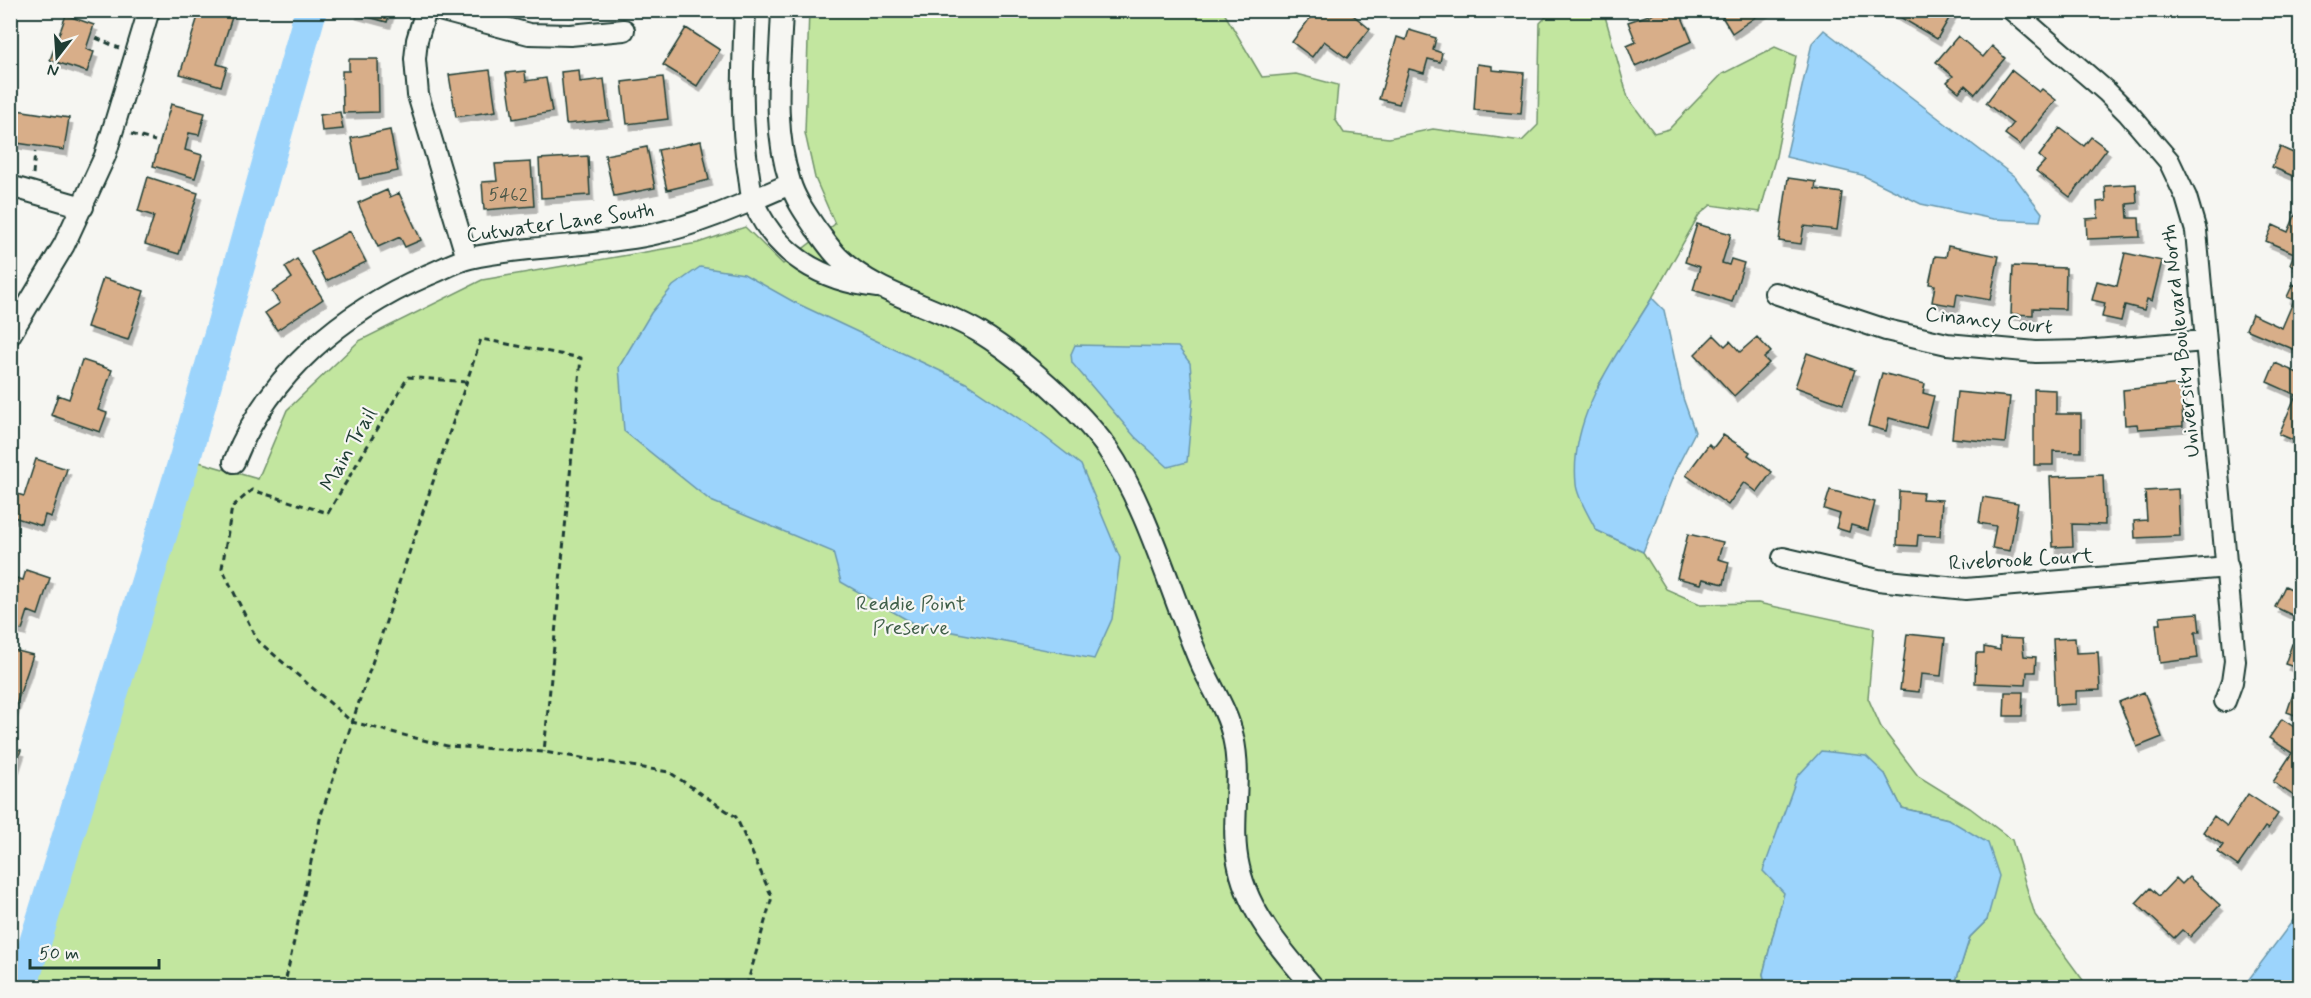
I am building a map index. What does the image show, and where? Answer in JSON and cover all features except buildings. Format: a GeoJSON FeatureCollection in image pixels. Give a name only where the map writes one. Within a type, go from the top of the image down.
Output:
{"type":"FeatureCollection","features":[{"type":"Feature","properties":{"kind":"street"},"geometry":{"type":"LineString","coordinates":[[10,335],[64,245],[83,207],[114,129],[149,10]]}},
{"type":"Feature","properties":{"kind":"street"},"geometry":{"type":"LineString","coordinates":[[426,10],[417,40],[415,59],[418,95],[467,258]]}},
{"type":"Feature","properties":{"kind":"street"},"geometry":{"type":"LineString","coordinates":[[439,10],[529,34],[570,35],[624,30]]}},
{"type":"Feature","properties":{"kind":"street"},"geometry":{"type":"LineString","coordinates":[[745,10],[742,134],[753,200],[769,228],[789,252],[815,271],[848,284],[880,287]]}},
{"type":"Feature","properties":{"kind":"street"},"geometry":{"type":"LineString","coordinates":[[782,10],[779,120],[790,184],[802,209],[838,258],[880,287],[942,312],[981,334],[1045,383],[1106,447],[1133,496],[1199,660],[1233,733],[1239,781],[1238,866],[1245,885],[1278,945],[1314,987]]}},
{"type":"Feature","properties":{"kind":"street","name":"University Boulevard North"},"geometry":{"type":"LineString","coordinates":[[2012,10],[2121,106],[2169,161],[2186,197],[2196,231],[2228,567],[2235,661],[2232,682],[2225,700]]}},
{"type":"Feature","properties":{"kind":"street","name":"Cutwater Lane South"},"geometry":{"type":"LineString","coordinates":[[234,462],[256,414],[307,353],[361,311],[396,289],[467,258],[540,246],[608,243],[691,225],[790,184]]}},
{"type":"Feature","properties":{"kind":"street"},"geometry":{"type":"LineString","coordinates":[[20,188],[83,207]]}},
{"type":"Feature","properties":{"kind":"street","name":"Cinancy Court"},"geometry":{"type":"LineString","coordinates":[[1774,293],[1886,330],[1947,344],[2036,352],[2084,351],[2205,341]]}},
{"type":"Feature","properties":{"kind":"street","name":"Rivebrook Court"},"geometry":{"type":"LineString","coordinates":[[1784,558],[1878,580],[1966,589],[2228,567]]}},
{"type":"Feature","properties":{"kind":"path"},"geometry":{"type":"LineString","coordinates":[[96,38],[136,53]]}},
{"type":"Feature","properties":{"kind":"path"},"geometry":{"type":"LineString","coordinates":[[114,129],[155,141]]}},
{"type":"Feature","properties":{"kind":"path"},"geometry":{"type":"LineString","coordinates":[[20,188],[35,152]]}},
{"type":"Feature","properties":{"kind":"path"},"geometry":{"type":"LineString","coordinates":[[284,987],[321,815],[481,339],[581,358],[544,752]]}},
{"type":"Feature","properties":{"kind":"path","name":"Main Trail"},"geometry":{"type":"LineString","coordinates":[[466,382],[408,377],[328,513],[252,490],[231,507],[222,568],[257,639],[352,722],[447,746],[544,752],[669,772],[736,817],[772,897],[746,987]]}},
{"type":"Feature","properties":{"kind":"green space","name":"Reddie Point Preserve"},"geometry":{"type":"Polygon","coordinates":[[[809,10],[1223,11],[1262,77],[1296,74],[1338,85],[1335,119],[1344,133],[1389,138],[1433,129],[1522,141],[1538,125],[1540,23],[1548,15],[1596,10],[1605,16],[1628,98],[1654,133],[1669,129],[1722,74],[1775,47],[1796,56],[1776,156],[1760,212],[1711,205],[1699,215],[1598,386],[1596,530],[1643,552],[1666,589],[1700,604],[1758,603],[1874,628],[1868,698],[1881,727],[1918,776],[1970,808],[2012,840],[2035,915],[2088,987],[1954,987],[1970,937],[1987,920],[1948,819],[1902,808],[1885,774],[1784,893],[1763,974],[1766,987],[21,988],[185,458],[258,479],[287,410],[359,341],[482,280],[698,243],[745,227],[783,264],[835,224],[815,178],[805,133],[809,10]]]}},
{"type":"Feature","properties":{"kind":"water"},"geometry":{"type":"Polygon","coordinates":[[[1824,30],[2015,177],[2042,213],[2040,221],[1993,219],[1921,204],[1862,175],[1786,157],[1812,43],[1824,30]]]}},
{"type":"Feature","properties":{"kind":"water"},"geometry":{"type":"Polygon","coordinates":[[[700,267],[744,274],[794,302],[966,383],[1036,430],[1081,465],[1120,558],[1112,619],[1094,659],[916,625],[841,582],[833,552],[711,501],[624,431],[619,367],[651,313],[673,286],[700,267]]]}},
{"type":"Feature","properties":{"kind":"water"},"geometry":{"type":"Polygon","coordinates":[[[1652,298],[1664,310],[1683,398],[1695,432],[1676,469],[1643,552],[1596,530],[1577,489],[1576,458],[1580,433],[1588,409],[1611,363],[1652,298]]]}},
{"type":"Feature","properties":{"kind":"water"},"geometry":{"type":"Polygon","coordinates":[[[1075,345],[1178,347],[1190,363],[1193,397],[1187,462],[1168,467],[1135,437],[1072,363],[1071,354],[1075,345]]]}},
{"type":"Feature","properties":{"kind":"water"},"geometry":{"type":"Polygon","coordinates":[[[1821,751],[1866,756],[1885,774],[1902,808],[1948,819],[1988,843],[1999,876],[1987,920],[1970,937],[1954,987],[1766,987],[1763,974],[1784,893],[1763,871],[1797,777],[1821,751]]]}},
{"type":"Feature","properties":{"kind":"water"},"geometry":{"type":"Polygon","coordinates":[[[2300,911],[2300,987],[2243,987],[2300,911]]]}},
{"type":"Feature","properties":{"kind":"waterway"},"geometry":{"type":"LineString","coordinates":[[21,988],[185,458],[311,10]]}}]}
